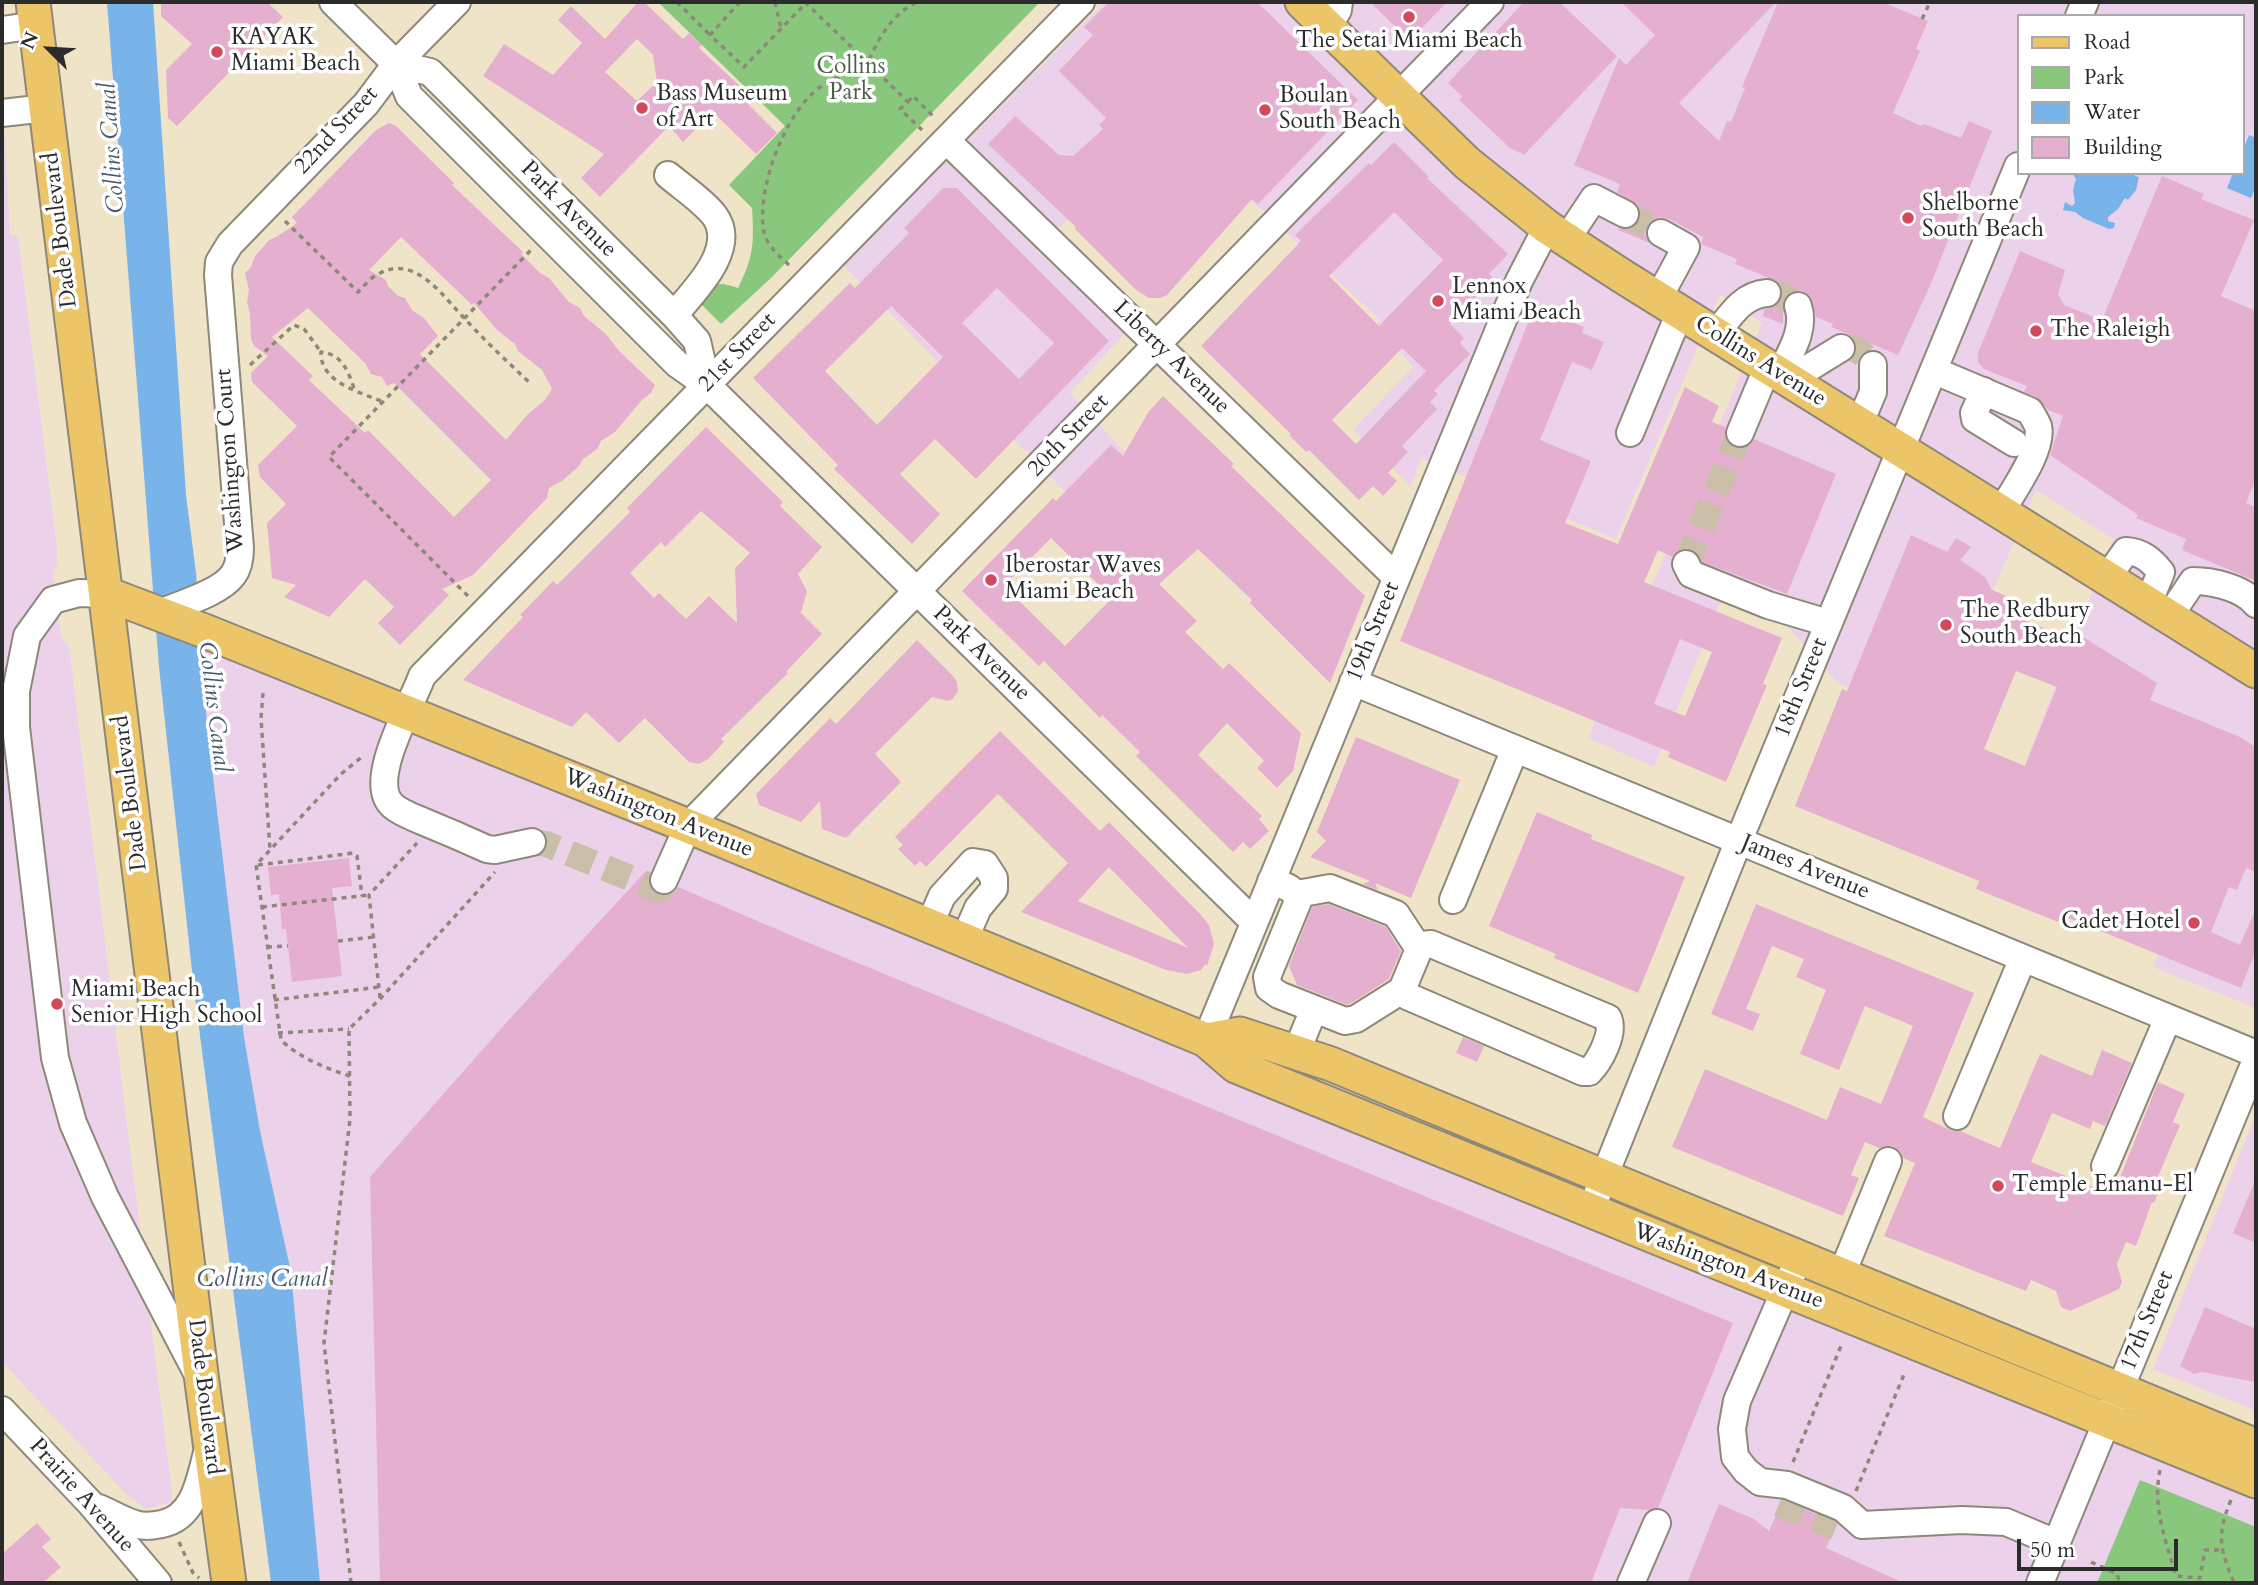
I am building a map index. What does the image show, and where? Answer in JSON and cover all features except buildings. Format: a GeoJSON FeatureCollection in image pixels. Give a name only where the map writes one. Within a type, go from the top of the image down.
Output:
{"type":"FeatureCollection","features":[{"type":"Feature","properties":{"kind":"main road","name":"Collins Avenue"},"geometry":{"type":"LineString","coordinates":[[1302,2],[1334,14],[1397,95],[1467,163],[1556,233],[2256,671]]}},
{"type":"Feature","properties":{"kind":"main road","name":"Dade Boulevard"},"geometry":{"type":"LineString","coordinates":[[35,14],[210,1443],[204,1578]]}},
{"type":"Feature","properties":{"kind":"main road","name":"Washington Avenue"},"geometry":{"type":"LineString","coordinates":[[107,594],[208,632],[688,826],[1206,1040],[1236,1066],[1590,1212],[1786,1289],[2113,1405],[2256,1446]]}},
{"type":"Feature","properties":{"kind":"main road","name":"Washington Avenue"},"geometry":{"type":"LineString","coordinates":[[1206,1040],[1240,1034],[1331,1064],[1841,1276],[2113,1405],[2244,1489]]}},
{"type":"Feature","properties":{"kind":"street","name":"Park Avenue"},"geometry":{"type":"LineString","coordinates":[[333,2],[396,64],[408,96],[677,364],[707,385],[1254,922]]}},
{"type":"Feature","properties":{"kind":"street","name":"22nd Street"},"geometry":{"type":"LineString","coordinates":[[219,262],[230,244],[366,104],[396,64],[457,2]]}},
{"type":"Feature","properties":{"kind":"street","name":"21st Street"},"geometry":{"type":"LineString","coordinates":[[532,842],[495,850],[487,849],[393,806],[383,789],[383,778],[387,761],[422,676],[707,385],[934,129],[1081,2]]}},
{"type":"Feature","properties":{"kind":"street","name":"20th Street"},"geometry":{"type":"LineString","coordinates":[[664,880],[688,826],[1490,2]]}},
{"type":"Feature","properties":{"kind":"street"},"geometry":{"type":"LineString","coordinates":[[2,30],[35,14]]}},
{"type":"Feature","properties":{"kind":"street","name":"Park Avenue"},"geometry":{"type":"LineString","coordinates":[[396,64],[430,72],[674,315],[696,341],[707,385]]}},
{"type":"Feature","properties":{"kind":"street"},"geometry":{"type":"LineString","coordinates":[[2,113],[46,108]]}},
{"type":"Feature","properties":{"kind":"street","name":"Liberty Avenue"},"geometry":{"type":"LineString","coordinates":[[934,129],[1396,577]]}},
{"type":"Feature","properties":{"kind":"street","name":"18th Street"},"geometry":{"type":"LineString","coordinates":[[1590,1212],[1828,623],[2016,171]]}},
{"type":"Feature","properties":{"kind":"street"},"geometry":{"type":"LineString","coordinates":[[668,175],[713,214],[721,229],[713,266],[674,315]]}},
{"type":"Feature","properties":{"kind":"street","name":"19th Street"},"geometry":{"type":"LineString","coordinates":[[1206,1040],[1519,281],[1556,233],[1594,198],[1625,214]]}},
{"type":"Feature","properties":{"kind":"street"},"geometry":{"type":"LineString","coordinates":[[1630,433],[1686,247],[1661,233]]}},
{"type":"Feature","properties":{"kind":"street","name":"Washington Court"},"geometry":{"type":"LineString","coordinates":[[157,612],[220,587],[232,577],[237,568],[240,548],[219,262]]}},
{"type":"Feature","properties":{"kind":"street"},"geometry":{"type":"LineString","coordinates":[[1716,334],[1746,299],[1767,293]]}},
{"type":"Feature","properties":{"kind":"street"},"geometry":{"type":"LineString","coordinates":[[1740,433],[1781,374],[1801,325],[1798,306]]}},
{"type":"Feature","properties":{"kind":"street"},"geometry":{"type":"LineString","coordinates":[[1781,374],[1807,369],[1840,348]]}},
{"type":"Feature","properties":{"kind":"street"},"geometry":{"type":"LineString","coordinates":[[1860,424],[1873,392],[1873,365]]}},
{"type":"Feature","properties":{"kind":"street"},"geometry":{"type":"LineString","coordinates":[[1935,371],[2030,411],[2038,426],[2037,443],[2001,512]]}},
{"type":"Feature","properties":{"kind":"street"},"geometry":{"type":"LineString","coordinates":[[1984,391],[1974,413],[1976,419],[2014,443]]}},
{"type":"Feature","properties":{"kind":"street"},"geometry":{"type":"LineString","coordinates":[[1686,564],[1691,574],[1768,605],[1828,623]]}},
{"type":"Feature","properties":{"kind":"street"},"geometry":{"type":"LineString","coordinates":[[2158,610],[2193,581],[2209,581],[2250,597],[2256,604]]}},
{"type":"Feature","properties":{"kind":"street"},"geometry":{"type":"LineString","coordinates":[[107,594],[79,593],[53,600],[27,636],[16,691],[16,727],[55,1058],[72,1123],[104,1197],[125,1232],[202,1382]]}},
{"type":"Feature","properties":{"kind":"street","name":"James Avenue"},"geometry":{"type":"LineString","coordinates":[[1353,682],[2168,1018],[2256,1057]]}},
{"type":"Feature","properties":{"kind":"street"},"geometry":{"type":"LineString","coordinates":[[1454,900],[1515,749]]}},
{"type":"Feature","properties":{"kind":"street"},"geometry":{"type":"LineString","coordinates":[[929,926],[943,894],[974,862],[985,864],[994,878],[994,889],[978,908],[964,940]]}},
{"type":"Feature","properties":{"kind":"street"},"geometry":{"type":"LineString","coordinates":[[1272,881],[1291,889],[1297,894],[1298,901],[1267,978],[1269,988],[1335,1019],[1356,1019],[1402,990],[1419,949],[1422,945],[1431,944],[1608,1018],[1610,1031],[1594,1067],[1590,1072],[1583,1072],[1407,996],[1402,990]]}},
{"type":"Feature","properties":{"kind":"street"},"geometry":{"type":"LineString","coordinates":[[1297,894],[1330,888],[1396,914],[1419,949]]}},
{"type":"Feature","properties":{"kind":"street"},"geometry":{"type":"LineString","coordinates":[[1957,1116],[2023,958]]}},
{"type":"Feature","properties":{"kind":"street"},"geometry":{"type":"LineString","coordinates":[[1296,1053],[1314,1009]]}},
{"type":"Feature","properties":{"kind":"street"},"geometry":{"type":"LineString","coordinates":[[2105,1166],[2168,1018]]}},
{"type":"Feature","properties":{"kind":"street","name":"17th Street"},"geometry":{"type":"LineString","coordinates":[[2040,1583],[2256,1057]]}},
{"type":"Feature","properties":{"kind":"street"},"geometry":{"type":"LineString","coordinates":[[1841,1276],[1888,1161]]}},
{"type":"Feature","properties":{"kind":"street"},"geometry":{"type":"LineString","coordinates":[[1779,1504],[1735,1457],[1732,1429],[1737,1401],[1799,1258]]}},
{"type":"Feature","properties":{"kind":"street","name":"Prairie Avenue"},"geometry":{"type":"LineString","coordinates":[[2,1410],[91,1504],[158,1583]]}},
{"type":"Feature","properties":{"kind":"street"},"geometry":{"type":"LineString","coordinates":[[91,1504],[136,1524],[149,1526],[168,1523],[178,1518],[190,1505],[210,1443]]}},
{"type":"Feature","properties":{"kind":"street"},"geometry":{"type":"LineString","coordinates":[[1760,1482],[1787,1485],[1843,1508],[1849,1526],[1962,1520],[2006,1522],[2056,1543]]}},
{"type":"Feature","properties":{"kind":"street"},"geometry":{"type":"LineString","coordinates":[[1631,1583],[1657,1523]]}},
{"type":"Feature","properties":{"kind":"path"},"geometry":{"type":"LineString","coordinates":[[677,2],[744,67],[806,2],[908,102]]}},
{"type":"Feature","properties":{"kind":"path"},"geometry":{"type":"LineString","coordinates":[[710,35],[740,2]]}},
{"type":"Feature","properties":{"kind":"path"},"geometry":{"type":"LineString","coordinates":[[775,2],[781,29]]}},
{"type":"Feature","properties":{"kind":"path"},"geometry":{"type":"LineString","coordinates":[[789,265],[771,248],[763,228],[771,168],[783,138],[800,106],[821,87],[867,62],[885,30],[901,10],[917,2]]}},
{"type":"Feature","properties":{"kind":"path"},"geometry":{"type":"LineString","coordinates":[[1922,19],[1930,2]]}},
{"type":"Feature","properties":{"kind":"path"},"geometry":{"type":"LineString","coordinates":[[913,96],[934,129],[900,109],[913,96]]}},
{"type":"Feature","properties":{"kind":"path"},"geometry":{"type":"LineString","coordinates":[[281,218],[358,292],[376,275],[385,271],[413,271],[433,285],[531,385]]}},
{"type":"Feature","properties":{"kind":"path"},"geometry":{"type":"LineString","coordinates":[[470,597],[329,457],[533,248]]}},
{"type":"Feature","properties":{"kind":"path"},"geometry":{"type":"LineString","coordinates":[[244,371],[294,325],[304,330],[321,352],[324,367],[329,374],[383,402]]}},
{"type":"Feature","properties":{"kind":"path"},"geometry":{"type":"LineString","coordinates":[[321,352],[334,355],[341,361],[347,368],[354,388]]}},
{"type":"Feature","properties":{"kind":"path"},"geometry":{"type":"LineString","coordinates":[[264,693],[261,718],[270,850]]}},
{"type":"Feature","properties":{"kind":"path"},"geometry":{"type":"LineString","coordinates":[[256,865],[341,774],[365,754]]}},
{"type":"Feature","properties":{"kind":"path"},"geometry":{"type":"LineString","coordinates":[[262,907],[369,895],[421,838]]}},
{"type":"Feature","properties":{"kind":"path"},"geometry":{"type":"LineString","coordinates":[[256,865],[354,853],[357,856],[362,896]]}},
{"type":"Feature","properties":{"kind":"path"},"geometry":{"type":"LineString","coordinates":[[256,865],[281,1040],[291,1049],[351,1076]]}},
{"type":"Feature","properties":{"kind":"path"},"geometry":{"type":"LineString","coordinates":[[278,1032],[349,1029],[380,999],[498,869]]}},
{"type":"Feature","properties":{"kind":"path"},"geometry":{"type":"LineString","coordinates":[[369,895],[380,999]]}},
{"type":"Feature","properties":{"kind":"path"},"geometry":{"type":"LineString","coordinates":[[338,942],[373,937]]}},
{"type":"Feature","properties":{"kind":"path"},"geometry":{"type":"LineString","coordinates":[[267,947],[288,946]]}},
{"type":"Feature","properties":{"kind":"path"},"geometry":{"type":"LineString","coordinates":[[274,999],[379,987]]}},
{"type":"Feature","properties":{"kind":"path"},"geometry":{"type":"LineString","coordinates":[[349,1029],[350,1119],[324,1343],[351,1583]]}},
{"type":"Feature","properties":{"kind":"path"},"geometry":{"type":"LineString","coordinates":[[1789,1470],[1841,1346]]}},
{"type":"Feature","properties":{"kind":"path"},"geometry":{"type":"LineString","coordinates":[[1854,1496],[1905,1372]]}},
{"type":"Feature","properties":{"kind":"path"},"geometry":{"type":"LineString","coordinates":[[2161,1468],[2157,1487],[2160,1521],[2176,1576],[2201,1581],[2205,1550],[2221,1549]]}},
{"type":"Feature","properties":{"kind":"path"},"geometry":{"type":"LineString","coordinates":[[2234,1583],[2221,1549],[2224,1518],[2244,1489]]}},
{"type":"Feature","properties":{"kind":"path"},"geometry":{"type":"LineString","coordinates":[[179,1541],[204,1578]]}},
{"type":"Feature","properties":{"kind":"path"},"geometry":{"type":"LineString","coordinates":[[2091,1562],[2117,1574],[2120,1583]]}},
{"type":"Feature","properties":{"kind":"shaded area"},"geometry":{"type":"Polygon","coordinates":[[[1105,2],[2256,2],[2256,1008],[2153,967],[2205,839],[2111,792],[2027,758],[2113,539],[2036,490],[1936,725],[1839,684],[1786,625],[1721,600],[1654,767],[1588,738],[1762,323],[1720,294],[1616,539],[1421,458],[1411,486],[1353,430],[1413,367],[1377,324],[1380,320],[1263,211],[1168,129],[1036,249],[1124,334],[1070,393],[1189,522],[1139,567],[843,265],[1105,2]]]}},
{"type":"Feature","properties":{"kind":"shaded area","name":"Miami Beach Senior High School"},"geometry":{"type":"Polygon","coordinates":[[[2,137],[5,137],[10,235],[18,235],[57,547],[57,564],[53,571],[61,637],[69,647],[173,1502],[146,1509],[127,1495],[2,1362],[2,137]]]}},
{"type":"Feature","properties":{"kind":"shaded area"},"geometry":{"type":"Polygon","coordinates":[[[199,620],[2256,1466],[2256,1583],[320,1583],[291,1272],[260,1131],[244,1037],[207,726],[199,620]]]}},
{"type":"Feature","properties":{"kind":"shaded area"},"geometry":{"type":"Polygon","coordinates":[[[2256,1114],[2256,1411],[2153,1369],[2256,1114]]]}},
{"type":"Feature","properties":{"kind":"green space","name":"Collins Park"},"geometry":{"type":"Polygon","coordinates":[[[658,2],[1040,2],[771,278],[721,324],[699,302],[707,290],[715,285],[724,284],[738,288],[750,258],[753,241],[752,208],[729,185],[785,126],[658,2]]]}},
{"type":"Feature","properties":{"kind":"green space"},"geometry":{"type":"Polygon","coordinates":[[[2140,1480],[2256,1527],[2256,1583],[2097,1583],[2140,1480]]]}},
{"type":"Feature","properties":{"kind":"water","name":"Collins Canal"},"geometry":{"type":"Polygon","coordinates":[[[107,2],[153,2],[186,495],[196,573],[207,726],[244,1037],[260,1131],[291,1272],[320,1583],[271,1583],[194,989],[159,667],[107,2]]]}},
{"type":"Feature","properties":{"kind":"water"},"geometry":{"type":"Polygon","coordinates":[[[2249,135],[2256,138],[2256,185],[2251,198],[2227,188],[2232,175],[2244,175],[2244,147],[2249,135]]]}},
{"type":"Feature","properties":{"kind":"water"},"geometry":{"type":"Polygon","coordinates":[[[2073,175],[2139,177],[2136,190],[2108,217],[2108,221],[2115,223],[2114,228],[2109,229],[2075,212],[2063,210],[2065,202],[2072,206],[2075,203],[2073,190],[2076,179],[2073,175]]]}},
{"type":"Feature","properties":{"kind":"tunnel"},"geometry":{"type":"LineString","coordinates":[[1625,214],[1661,233]]}},
{"type":"Feature","properties":{"kind":"tunnel"},"geometry":{"type":"LineString","coordinates":[[1767,293],[1781,295],[1798,306]]}},
{"type":"Feature","properties":{"kind":"tunnel"},"geometry":{"type":"LineString","coordinates":[[1841,348],[1859,351],[1873,365]]}},
{"type":"Feature","properties":{"kind":"tunnel"},"geometry":{"type":"LineString","coordinates":[[1686,564],[1740,433]]}},
{"type":"Feature","properties":{"kind":"tunnel"},"geometry":{"type":"LineString","coordinates":[[532,842],[546,844],[660,890],[664,880]]}},
{"type":"Feature","properties":{"kind":"tunnel"},"geometry":{"type":"LineString","coordinates":[[1779,1504],[1836,1527]]}},
{"type":"Feature","properties":{"kind":"place","name":"The Setai Miami Beach"},"geometry":{"type":"Point","coordinates":[1409,17]}},
{"type":"Feature","properties":{"kind":"place","name":"KAYAK Miami Beach"},"geometry":{"type":"Point","coordinates":[217,52]}},
{"type":"Feature","properties":{"kind":"place","name":"Bass Museum of Art"},"geometry":{"type":"Point","coordinates":[642,108]}},
{"type":"Feature","properties":{"kind":"place","name":"Boulan South Beach"},"geometry":{"type":"Point","coordinates":[1265,110]}},
{"type":"Feature","properties":{"kind":"place","name":"Shelborne South Beach"},"geometry":{"type":"Point","coordinates":[1908,218]}},
{"type":"Feature","properties":{"kind":"place","name":"Lennox Miami Beach"},"geometry":{"type":"Point","coordinates":[1438,301]}},
{"type":"Feature","properties":{"kind":"place","name":"The Raleigh"},"geometry":{"type":"Point","coordinates":[2036,331]}},
{"type":"Feature","properties":{"kind":"place","name":"Iberostar Waves Miami Beach"},"geometry":{"type":"Point","coordinates":[991,580]}},
{"type":"Feature","properties":{"kind":"place","name":"The Redbury South Beach"},"geometry":{"type":"Point","coordinates":[1946,625]}},
{"type":"Feature","properties":{"kind":"place","name":"Cadet Hotel"},"geometry":{"type":"Point","coordinates":[2194,923]}},
{"type":"Feature","properties":{"kind":"place","name":"Miami Beach Senior High School"},"geometry":{"type":"Point","coordinates":[57,1004]}},
{"type":"Feature","properties":{"kind":"place","name":"Temple Emanu-El"},"geometry":{"type":"Point","coordinates":[1998,1186]}}]}
